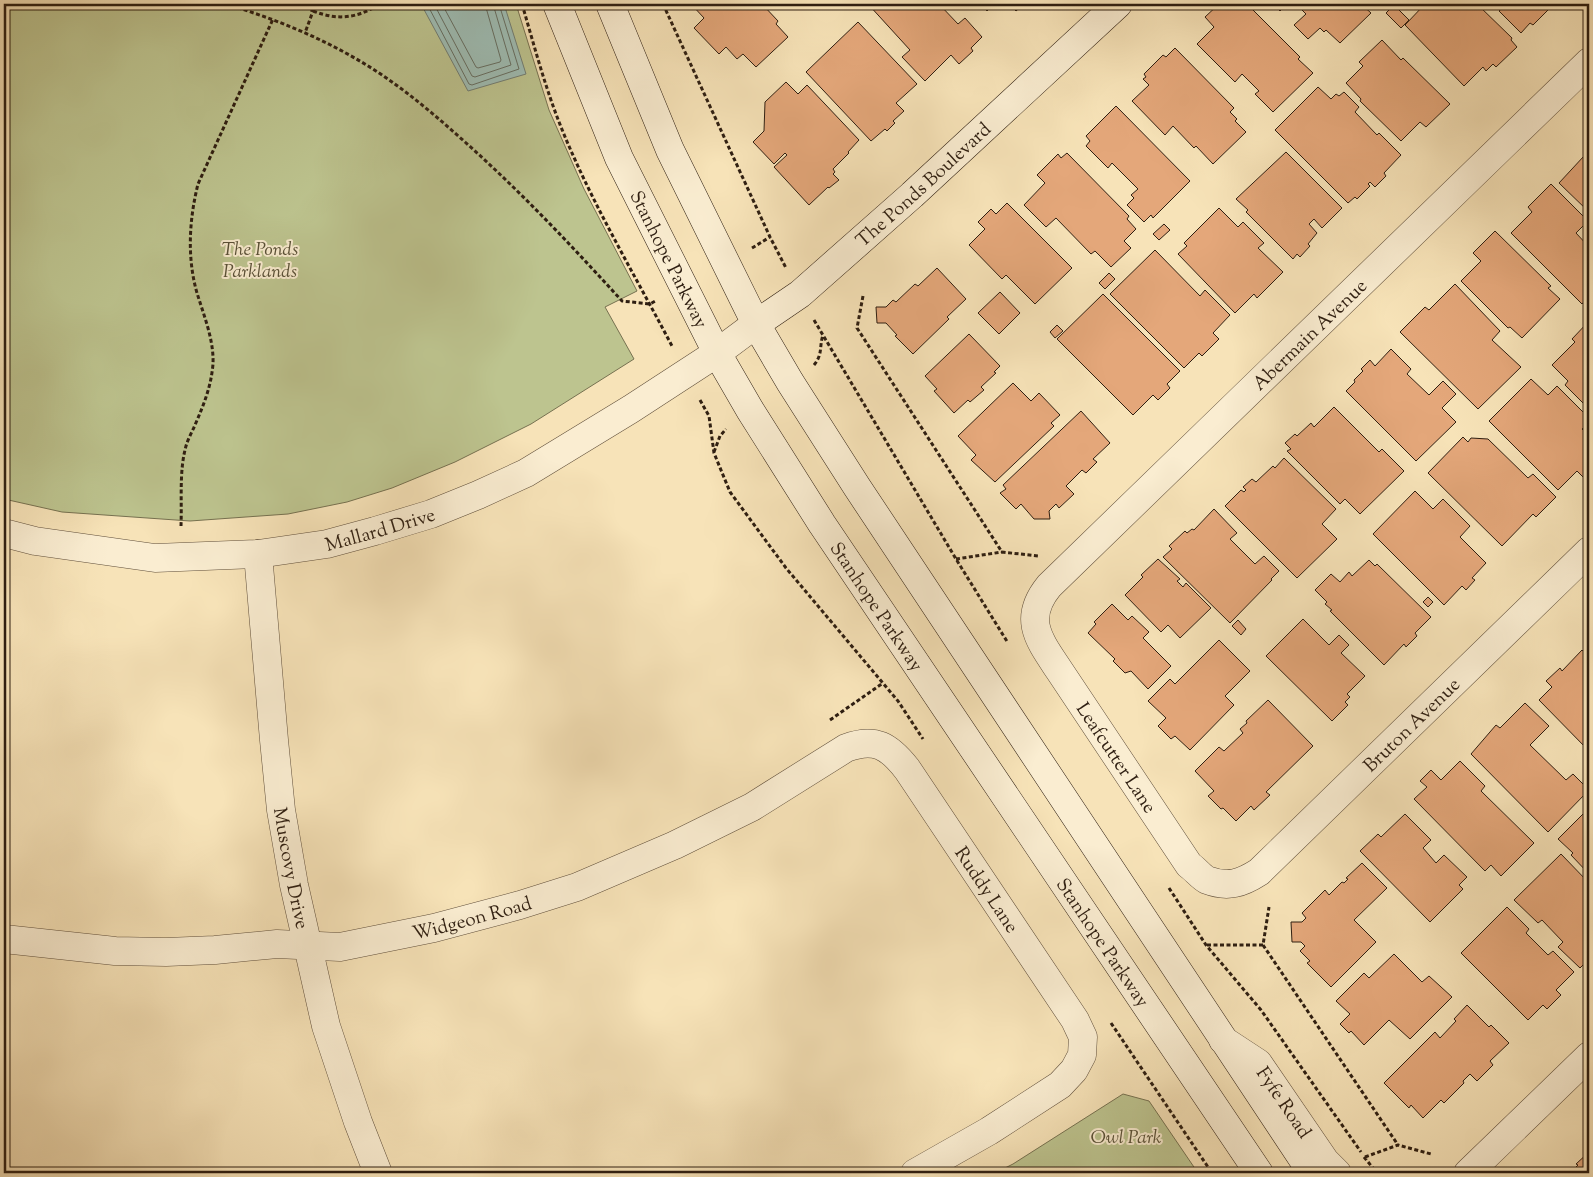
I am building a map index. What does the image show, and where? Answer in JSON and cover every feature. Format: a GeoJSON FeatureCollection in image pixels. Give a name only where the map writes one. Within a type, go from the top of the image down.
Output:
{"type":"FeatureCollection","features":[{"type":"Feature","properties":{"kind":"street","name":"Stanhope Parkway"},"geometry":{"type":"LineString","coordinates":[[557,4],[620,158],[717,353],[759,425],[822,524],[1259,1173]]}},
{"type":"Feature","properties":{"kind":"street"},"geometry":{"type":"LineString","coordinates":[[610,4],[670,150],[756,324],[790,382],[852,479],[1312,1173]]}},
{"type":"Feature","properties":{"kind":"street","name":"The Ponds Boulevard"},"geometry":{"type":"LineString","coordinates":[[717,353],[800,294],[912,195],[1118,4]]}},
{"type":"Feature","properties":{"kind":"street","name":"Abermain Avenue"},"geometry":{"type":"LineString","coordinates":[[1035,610],[1040,597],[1049,586],[1589,62]]}},
{"type":"Feature","properties":{"kind":"street","name":"Mallard Drive"},"geometry":{"type":"LineString","coordinates":[[4,533],[35,541],[155,558],[258,554],[343,540],[431,514],[478,495],[535,468],[717,353]]}},
{"type":"Feature","properties":{"kind":"street","name":"Bruton Avenue"},"geometry":{"type":"LineString","coordinates":[[1226,884],[1244,882],[1259,872],[1589,551]]}},
{"type":"Feature","properties":{"kind":"street","name":"Muscovy Drive"},"geometry":{"type":"LineString","coordinates":[[258,554],[281,810],[294,885],[326,1026],[358,1122],[378,1173]]}},
{"type":"Feature","properties":{"kind":"street","name":"Leafcutter Lane"},"geometry":{"type":"LineString","coordinates":[[1035,610],[1036,628],[1045,649],[1189,865],[1206,879],[1226,884]]}},
{"type":"Feature","properties":{"kind":"street","name":"Widgeon Road"},"geometry":{"type":"LineString","coordinates":[[4,939],[115,952],[215,950],[277,944],[340,947],[434,928],[520,905],[577,887],[716,826],[752,807],[846,748],[860,743],[875,744],[889,750],[900,760]]}},
{"type":"Feature","properties":{"kind":"street","name":"Ruddy Lane"},"geometry":{"type":"LineString","coordinates":[[900,760],[1075,1020],[1083,1037],[1082,1055],[1074,1070],[1060,1085],[989,1130],[915,1173]]}},
{"type":"Feature","properties":{"kind":"street","name":"Fyfe Road"},"geometry":{"type":"LineString","coordinates":[[1223,1040],[1258,1063],[1325,1161],[1336,1173]]}},
{"type":"Feature","properties":{"kind":"street"},"geometry":{"type":"LineString","coordinates":[[1468,1173],[1589,1056]]}},
{"type":"Feature","properties":{"kind":"path"},"geometry":{"type":"LineString","coordinates":[[4,7],[16,4]]}},
{"type":"Feature","properties":{"kind":"path"},"geometry":{"type":"LineString","coordinates":[[225,4],[273,19],[305,33],[373,69],[425,107],[515,187],[556,228],[622,301],[650,304]]}},
{"type":"Feature","properties":{"kind":"path"},"geometry":{"type":"LineString","coordinates":[[300,4],[326,16],[339,18],[371,10],[380,4]]}},
{"type":"Feature","properties":{"kind":"path"},"geometry":{"type":"LineString","coordinates":[[522,4],[543,77],[562,129],[598,207],[669,341]]}},
{"type":"Feature","properties":{"kind":"path"},"geometry":{"type":"LineString","coordinates":[[663,4],[776,251]]}},
{"type":"Feature","properties":{"kind":"path"},"geometry":{"type":"LineString","coordinates":[[305,33],[313,11]]}},
{"type":"Feature","properties":{"kind":"path"},"geometry":{"type":"LineString","coordinates":[[181,526],[182,475],[186,446],[211,387],[213,361],[207,325],[196,291],[191,259],[190,227],[193,205],[201,178],[273,19]]}},
{"type":"Feature","properties":{"kind":"path"},"geometry":{"type":"LineString","coordinates":[[759,244],[770,237]]}},
{"type":"Feature","properties":{"kind":"path"},"geometry":{"type":"LineString","coordinates":[[863,296],[857,328],[1002,552]]}},
{"type":"Feature","properties":{"kind":"path"},"geometry":{"type":"LineString","coordinates":[[810,368],[820,359],[820,342],[823,335]]}},
{"type":"Feature","properties":{"kind":"path"},"geometry":{"type":"LineString","coordinates":[[714,452],[720,436],[727,427]]}},
{"type":"Feature","properties":{"kind":"path"},"geometry":{"type":"LineString","coordinates":[[956,559],[1002,552],[1038,556]]}},
{"type":"Feature","properties":{"kind":"path"},"geometry":{"type":"LineString","coordinates":[[830,720],[883,683]]}},
{"type":"Feature","properties":{"kind":"path"},"geometry":{"type":"LineString","coordinates":[[1269,907],[1263,945],[1398,1145]]}},
{"type":"Feature","properties":{"kind":"path"},"geometry":{"type":"LineString","coordinates":[[1206,945],[1263,945]]}},
{"type":"Feature","properties":{"kind":"path"},"geometry":{"type":"LineString","coordinates":[[1364,1158],[1398,1145],[1431,1154]]}},
{"type":"Feature","properties":{"kind":"green space","name":"The Ponds Parklands"},"geometry":{"type":"Polygon","coordinates":[[[4,4],[516,4],[549,110],[584,189],[637,291],[605,307],[634,359],[531,424],[455,462],[392,488],[347,502],[288,514],[190,521],[62,512],[4,499],[4,4]]]}},
{"type":"Feature","properties":{"kind":"green space","name":"Owl Park"},"geometry":{"type":"Polygon","coordinates":[[[1123,1094],[1149,1101],[1198,1173],[995,1173],[1013,1164],[1123,1094]]]}},
{"type":"Feature","properties":{"kind":"water"},"geometry":{"type":"Polygon","coordinates":[[[421,4],[504,4],[526,74],[468,91],[421,4]]]}},
{"type":"Feature","properties":{"kind":"building"},"geometry":{"type":"Polygon","coordinates":[[[691,4],[762,4],[778,21],[776,24],[788,37],[756,67],[743,54],[737,59],[726,47],[719,54],[694,28],[704,18],[691,4]]]}},
{"type":"Feature","properties":{"kind":"building"},"geometry":{"type":"Polygon","coordinates":[[[868,4],[939,4],[958,24],[965,18],[982,37],[971,48],[973,51],[959,64],[951,55],[925,81],[902,57],[910,50],[868,4]]]}},
{"type":"Feature","properties":{"kind":"building"},"geometry":{"type":"Polygon","coordinates":[[[981,4],[994,4],[987,11],[981,4]]]}},
{"type":"Feature","properties":{"kind":"building"},"geometry":{"type":"Polygon","coordinates":[[[1009,4],[1024,4],[1016,11],[1009,4]]]}},
{"type":"Feature","properties":{"kind":"building"},"geometry":{"type":"Polygon","coordinates":[[[1219,4],[1247,4],[1300,57],[1298,59],[1313,73],[1273,112],[1255,94],[1259,91],[1242,74],[1235,82],[1197,44],[1214,27],[1205,17],[1219,4]]]}},
{"type":"Feature","properties":{"kind":"building"},"geometry":{"type":"Polygon","coordinates":[[[1273,4],[1287,4],[1280,11],[1273,4]]]}},
{"type":"Feature","properties":{"kind":"building"},"geometry":{"type":"Polygon","coordinates":[[[1296,4],[1361,4],[1371,13],[1340,43],[1326,30],[1324,32],[1320,28],[1308,39],[1294,25],[1306,14],[1296,4]]]}},
{"type":"Feature","properties":{"kind":"building"},"geometry":{"type":"Polygon","coordinates":[[[1425,4],[1477,4],[1512,38],[1511,40],[1517,47],[1496,67],[1493,64],[1486,71],[1483,67],[1464,86],[1405,25],[1425,4]]]}},
{"type":"Feature","properties":{"kind":"building"},"geometry":{"type":"Polygon","coordinates":[[[1507,4],[1560,4],[1554,10],[1551,7],[1533,25],[1530,23],[1521,33],[1499,11],[1507,4]]]}},
{"type":"Feature","properties":{"kind":"building"},"geometry":{"type":"Polygon","coordinates":[[[1394,5],[1409,20],[1401,28],[1386,13],[1394,5]]]}},
{"type":"Feature","properties":{"kind":"building"},"geometry":{"type":"Polygon","coordinates":[[[858,22],[917,84],[896,103],[904,111],[893,121],[895,123],[887,131],[885,129],[871,141],[806,72],[858,22]]]}},
{"type":"Feature","properties":{"kind":"building"},"geometry":{"type":"Polygon","coordinates":[[[1382,40],[1401,60],[1403,58],[1450,104],[1426,127],[1420,122],[1401,141],[1360,101],[1361,99],[1346,83],[1363,66],[1359,62],[1382,40]]]}},
{"type":"Feature","properties":{"kind":"building"},"geometry":{"type":"Polygon","coordinates":[[[1175,48],[1234,108],[1230,112],[1237,119],[1235,121],[1246,132],[1213,164],[1173,126],[1165,135],[1132,101],[1149,85],[1143,79],[1146,77],[1144,74],[1163,55],[1166,57],[1175,48]]]}},
{"type":"Feature","properties":{"kind":"building"},"geometry":{"type":"Polygon","coordinates":[[[786,82],[798,94],[807,85],[859,140],[833,169],[835,172],[833,174],[839,180],[828,187],[809,205],[774,167],[787,155],[785,153],[774,164],[753,142],[764,131],[765,102],[786,82]]]}},
{"type":"Feature","properties":{"kind":"building"},"geometry":{"type":"Polygon","coordinates":[[[1318,87],[1331,99],[1336,94],[1339,96],[1344,92],[1359,107],[1355,112],[1377,135],[1379,133],[1401,155],[1384,173],[1386,176],[1375,187],[1370,182],[1368,184],[1370,186],[1357,199],[1355,197],[1348,203],[1275,130],[1318,87]]]}},
{"type":"Feature","properties":{"kind":"building"},"geometry":{"type":"Polygon","coordinates":[[[1116,106],[1190,181],[1153,218],[1151,215],[1144,222],[1127,205],[1134,198],[1131,195],[1138,189],[1112,163],[1108,168],[1086,146],[1090,141],[1086,136],[1116,106]]]}},
{"type":"Feature","properties":{"kind":"building"},"geometry":{"type":"Polygon","coordinates":[[[1286,152],[1342,208],[1322,228],[1314,219],[1309,224],[1317,233],[1308,244],[1310,246],[1300,257],[1297,254],[1293,259],[1246,212],[1248,210],[1236,199],[1286,152]]]}},
{"type":"Feature","properties":{"kind":"building"},"geometry":{"type":"Polygon","coordinates":[[[1067,153],[1129,216],[1127,219],[1136,229],[1124,241],[1131,248],[1111,267],[1095,251],[1091,254],[1056,218],[1046,227],[1024,205],[1045,183],[1037,175],[1058,154],[1061,158],[1067,153]]]}},
{"type":"Feature","properties":{"kind":"building"},"geometry":{"type":"Polygon","coordinates":[[[1584,156],[1589,161],[1589,212],[1559,183],[1584,156]]]}},
{"type":"Feature","properties":{"kind":"building"},"geometry":{"type":"Polygon","coordinates":[[[1551,184],[1588,221],[1576,233],[1589,247],[1589,296],[1582,304],[1511,233],[1532,212],[1528,207],[1551,184]]]}},
{"type":"Feature","properties":{"kind":"building"},"geometry":{"type":"Polygon","coordinates":[[[1007,203],[1072,268],[1035,304],[1006,275],[1002,279],[969,245],[985,229],[978,222],[991,209],[996,214],[1007,203]]]}},
{"type":"Feature","properties":{"kind":"building"},"geometry":{"type":"Polygon","coordinates":[[[1219,208],[1238,227],[1243,222],[1264,243],[1258,248],[1283,272],[1257,298],[1254,294],[1235,313],[1178,254],[1187,246],[1184,243],[1219,208]]]}},
{"type":"Feature","properties":{"kind":"building"},"geometry":{"type":"Polygon","coordinates":[[[1164,224],[1170,230],[1159,240],[1153,234],[1164,224]]]}},
{"type":"Feature","properties":{"kind":"building"},"geometry":{"type":"Polygon","coordinates":[[[1495,231],[1551,286],[1548,288],[1560,299],[1522,338],[1510,327],[1508,328],[1461,281],[1481,261],[1473,253],[1495,231]]]}},
{"type":"Feature","properties":{"kind":"building"},"geometry":{"type":"Polygon","coordinates":[[[1155,250],[1200,296],[1205,290],[1230,315],[1213,333],[1219,339],[1202,356],[1199,353],[1184,368],[1110,294],[1155,250]]]}},
{"type":"Feature","properties":{"kind":"building"},"geometry":{"type":"Polygon","coordinates":[[[937,268],[966,299],[947,317],[949,319],[913,354],[895,336],[897,335],[886,323],[877,323],[876,307],[886,307],[893,300],[896,302],[915,284],[918,286],[937,268]]]}},
{"type":"Feature","properties":{"kind":"building"},"geometry":{"type":"Polygon","coordinates":[[[1109,273],[1115,279],[1105,289],[1099,283],[1109,273]]]}},
{"type":"Feature","properties":{"kind":"building"},"geometry":{"type":"Polygon","coordinates":[[[1455,284],[1500,331],[1492,340],[1521,367],[1478,409],[1400,332],[1425,307],[1429,310],[1455,284]]]}},
{"type":"Feature","properties":{"kind":"building"},"geometry":{"type":"Polygon","coordinates":[[[1000,292],[1020,313],[999,334],[978,313],[1000,292]]]}},
{"type":"Feature","properties":{"kind":"building"},"geometry":{"type":"Polygon","coordinates":[[[1103,294],[1180,371],[1167,384],[1170,388],[1158,400],[1153,395],[1133,415],[1057,339],[1103,294]]]}},
{"type":"Feature","properties":{"kind":"building"},"geometry":{"type":"Polygon","coordinates":[[[1589,321],[1589,409],[1565,385],[1568,381],[1552,365],[1575,342],[1572,339],[1589,321]]]}},
{"type":"Feature","properties":{"kind":"building"},"geometry":{"type":"Polygon","coordinates":[[[1057,325],[1063,331],[1055,338],[1050,332],[1057,325]]]}},
{"type":"Feature","properties":{"kind":"building"},"geometry":{"type":"Polygon","coordinates":[[[969,334],[1000,366],[994,372],[996,373],[981,387],[984,390],[970,402],[968,400],[954,413],[934,391],[937,389],[925,376],[969,334]]]}},
{"type":"Feature","properties":{"kind":"building"},"geometry":{"type":"Polygon","coordinates":[[[1391,349],[1411,369],[1407,374],[1429,395],[1443,381],[1456,394],[1442,408],[1456,422],[1416,461],[1346,391],[1363,371],[1361,369],[1370,360],[1375,366],[1391,349]]]}},
{"type":"Feature","properties":{"kind":"building"},"geometry":{"type":"Polygon","coordinates":[[[1531,379],[1548,395],[1557,386],[1589,418],[1589,423],[1582,429],[1589,436],[1589,471],[1583,477],[1577,471],[1558,490],[1489,421],[1531,379]]]}},
{"type":"Feature","properties":{"kind":"building"},"geometry":{"type":"Polygon","coordinates":[[[1013,383],[1031,401],[1039,393],[1060,415],[1051,423],[1054,426],[995,482],[971,460],[976,455],[958,436],[1013,383]]]}},
{"type":"Feature","properties":{"kind":"building"},"geometry":{"type":"Polygon","coordinates":[[[1334,407],[1379,452],[1382,449],[1404,471],[1360,514],[1345,499],[1340,504],[1287,451],[1291,449],[1285,443],[1295,434],[1297,436],[1311,423],[1314,427],[1334,407]]]}},
{"type":"Feature","properties":{"kind":"building"},"geometry":{"type":"Polygon","coordinates":[[[1081,411],[1110,443],[1093,459],[1097,462],[1086,473],[1082,470],[1066,486],[1074,494],[1059,508],[1056,504],[1049,511],[1050,519],[1034,519],[1021,504],[1016,509],[1000,493],[1006,489],[1003,485],[1081,411]]]}},
{"type":"Feature","properties":{"kind":"building"},"geometry":{"type":"Polygon","coordinates":[[[1463,437],[1468,442],[1471,438],[1488,439],[1528,478],[1533,474],[1556,497],[1536,517],[1533,514],[1502,546],[1428,473],[1463,437]]]}},
{"type":"Feature","properties":{"kind":"building"},"geometry":{"type":"Polygon","coordinates":[[[1284,458],[1336,509],[1322,524],[1337,539],[1297,578],[1225,506],[1241,490],[1244,492],[1246,490],[1243,487],[1252,479],[1256,482],[1273,466],[1275,468],[1284,458]]]}},
{"type":"Feature","properties":{"kind":"building"},"geometry":{"type":"Polygon","coordinates":[[[1415,491],[1433,509],[1443,499],[1470,526],[1460,537],[1486,563],[1472,578],[1475,580],[1466,590],[1462,586],[1444,605],[1373,534],[1415,491]]]}},
{"type":"Feature","properties":{"kind":"building"},"geometry":{"type":"Polygon","coordinates":[[[1214,509],[1237,533],[1230,539],[1255,564],[1264,556],[1279,571],[1230,623],[1163,557],[1172,549],[1169,546],[1185,531],[1187,533],[1192,529],[1194,530],[1214,509]]]}},
{"type":"Feature","properties":{"kind":"building"},"geometry":{"type":"Polygon","coordinates":[[[1158,559],[1180,579],[1177,581],[1183,587],[1186,583],[1211,608],[1180,638],[1168,625],[1161,632],[1125,595],[1143,577],[1141,575],[1158,559]]]}},
{"type":"Feature","properties":{"kind":"building"},"geometry":{"type":"Polygon","coordinates":[[[1369,560],[1375,566],[1377,564],[1431,617],[1415,633],[1417,636],[1406,647],[1404,644],[1384,665],[1330,611],[1332,610],[1325,604],[1327,602],[1315,590],[1331,574],[1340,582],[1349,572],[1352,576],[1369,560]]]}},
{"type":"Feature","properties":{"kind":"building"},"geometry":{"type":"Polygon","coordinates":[[[1428,597],[1433,602],[1428,607],[1423,602],[1428,597]]]}},
{"type":"Feature","properties":{"kind":"building"},"geometry":{"type":"Polygon","coordinates":[[[1112,604],[1128,620],[1132,616],[1149,632],[1143,638],[1171,666],[1148,689],[1131,671],[1125,673],[1113,661],[1115,659],[1088,633],[1096,624],[1094,622],[1112,604]]]}},
{"type":"Feature","properties":{"kind":"building"},"geometry":{"type":"Polygon","coordinates":[[[1303,619],[1329,645],[1339,635],[1349,645],[1341,653],[1365,676],[1347,694],[1350,697],[1345,702],[1348,705],[1332,721],[1266,656],[1303,619]]]}},
{"type":"Feature","properties":{"kind":"building"},"geometry":{"type":"Polygon","coordinates":[[[1238,620],[1246,629],[1241,635],[1232,626],[1238,620]]]}},
{"type":"Feature","properties":{"kind":"building"},"geometry":{"type":"Polygon","coordinates":[[[1219,640],[1250,671],[1225,696],[1234,705],[1190,750],[1175,736],[1171,739],[1158,726],[1166,718],[1148,701],[1170,679],[1175,684],[1219,640]]]}},
{"type":"Feature","properties":{"kind":"building"},"geometry":{"type":"Polygon","coordinates":[[[1582,650],[1589,657],[1589,751],[1539,700],[1552,687],[1546,681],[1560,668],[1562,671],[1582,650]]]}},
{"type":"Feature","properties":{"kind":"building"},"geometry":{"type":"Polygon","coordinates":[[[1268,700],[1313,746],[1266,792],[1270,795],[1254,810],[1251,806],[1236,821],[1208,796],[1214,791],[1195,771],[1219,747],[1224,751],[1243,733],[1240,729],[1247,723],[1246,721],[1268,700]]]}},
{"type":"Feature","properties":{"kind":"building"},"geometry":{"type":"Polygon","coordinates":[[[1525,703],[1549,726],[1530,745],[1566,780],[1573,774],[1589,790],[1548,832],[1471,754],[1496,725],[1500,728],[1525,703]]]}},
{"type":"Feature","properties":{"kind":"building"},"geometry":{"type":"Polygon","coordinates":[[[1460,761],[1485,786],[1481,791],[1534,843],[1501,876],[1491,865],[1485,871],[1414,799],[1427,787],[1420,781],[1431,770],[1441,780],[1460,761]]]}},
{"type":"Feature","properties":{"kind":"building"},"geometry":{"type":"Polygon","coordinates":[[[1588,809],[1589,874],[1571,855],[1573,853],[1558,839],[1588,809]]]}},
{"type":"Feature","properties":{"kind":"building"},"geometry":{"type":"Polygon","coordinates":[[[1405,814],[1431,840],[1423,848],[1436,863],[1444,855],[1467,877],[1459,885],[1463,889],[1430,922],[1360,851],[1378,834],[1381,837],[1405,814]]]}},
{"type":"Feature","properties":{"kind":"building"},"geometry":{"type":"Polygon","coordinates":[[[1561,854],[1589,883],[1589,959],[1580,968],[1558,947],[1563,942],[1542,920],[1538,923],[1514,900],[1561,854]]]}},
{"type":"Feature","properties":{"kind":"building"},"geometry":{"type":"Polygon","coordinates":[[[1362,863],[1387,888],[1354,920],[1376,942],[1331,987],[1307,963],[1310,961],[1300,951],[1305,946],[1301,942],[1292,942],[1291,922],[1302,922],[1306,918],[1302,913],[1325,890],[1329,895],[1342,882],[1344,883],[1348,879],[1346,878],[1362,863]]]}},
{"type":"Feature","properties":{"kind":"building"},"geometry":{"type":"Polygon","coordinates":[[[1507,907],[1529,929],[1526,933],[1548,955],[1553,951],[1574,972],[1556,990],[1561,995],[1547,1009],[1543,1005],[1528,1020],[1461,953],[1507,907]]]}},
{"type":"Feature","properties":{"kind":"building"},"geometry":{"type":"Polygon","coordinates":[[[1394,954],[1422,982],[1429,976],[1452,997],[1410,1039],[1389,1020],[1364,1045],[1351,1031],[1349,1033],[1340,1024],[1350,1014],[1336,1001],[1364,973],[1369,978],[1394,954]]]}},
{"type":"Feature","properties":{"kind":"building"},"geometry":{"type":"Polygon","coordinates":[[[1467,1005],[1489,1027],[1491,1025],[1509,1043],[1490,1061],[1493,1065],[1477,1081],[1470,1074],[1463,1081],[1464,1083],[1444,1103],[1441,1100],[1423,1118],[1411,1105],[1409,1108],[1384,1083],[1435,1032],[1440,1038],[1456,1021],[1454,1019],[1467,1005]]]}},
{"type":"Feature","properties":{"kind":"building"},"geometry":{"type":"Polygon","coordinates":[[[1589,1152],[1589,1173],[1570,1173],[1578,1165],[1576,1164],[1589,1152]]]}}]}
